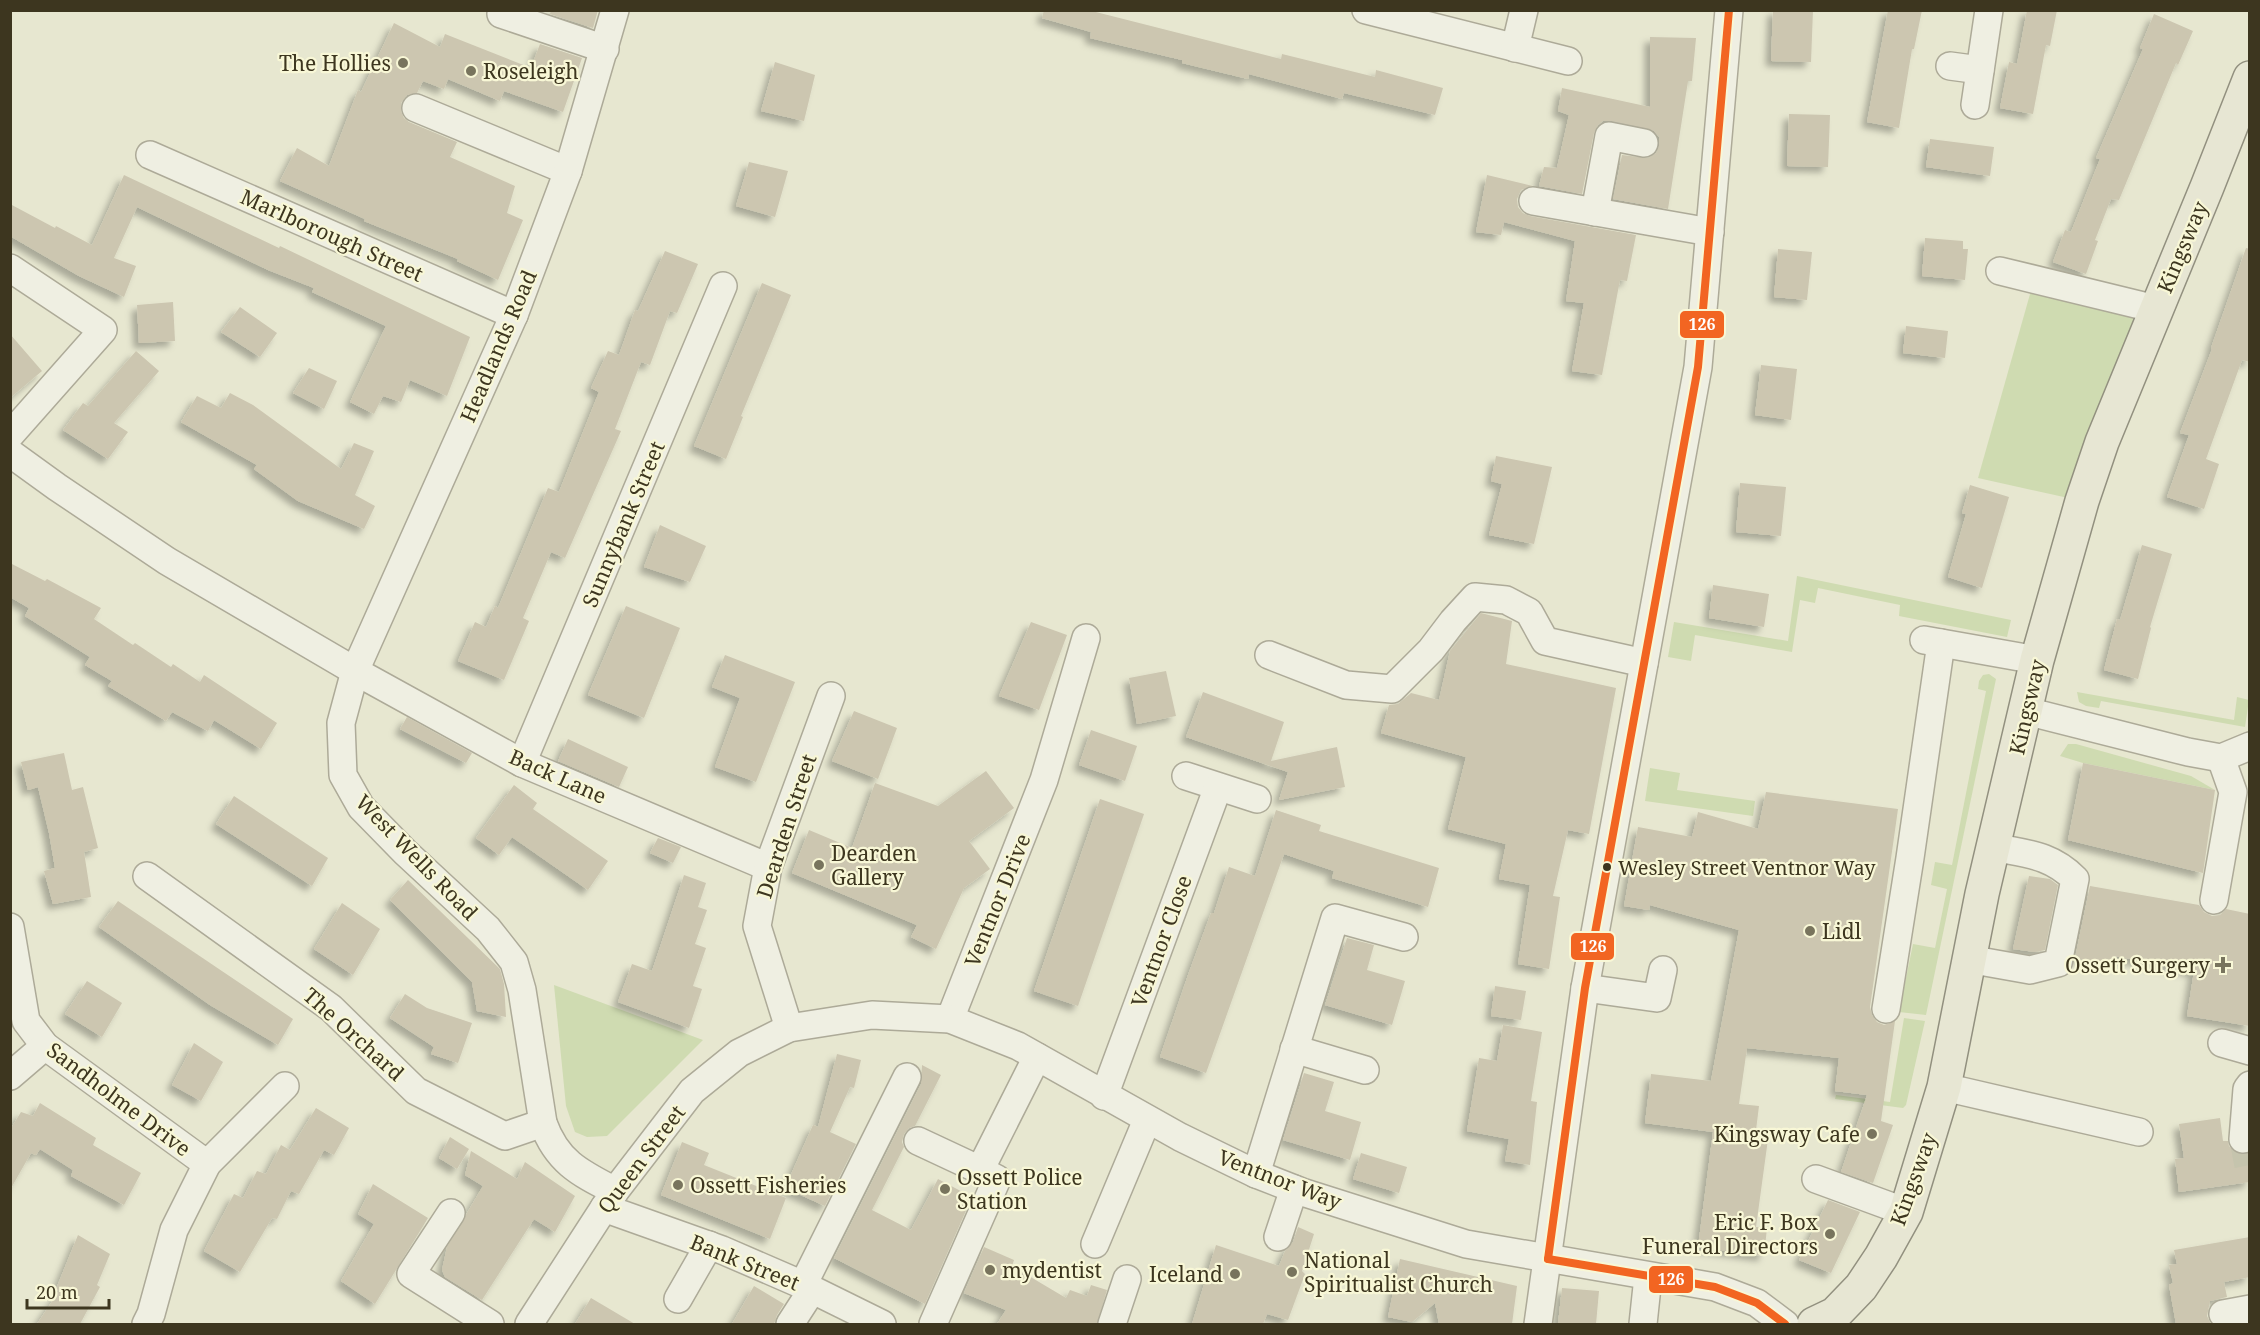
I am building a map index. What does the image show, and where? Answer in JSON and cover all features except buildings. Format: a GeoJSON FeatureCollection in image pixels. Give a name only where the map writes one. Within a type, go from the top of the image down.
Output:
{"type":"FeatureCollection","features":[{"type":"Feature","properties":{"kind":"main road","name":"Kingsway"},"geometry":{"type":"LineString","coordinates":[[1814,1324],[1835,1314],[1861,1287],[1906,1212],[1944,1087],[1968,959],[2037,660],[2082,501],[2102,442],[2250,78]]}},
{"type":"Feature","properties":{"kind":"street","name":"Headlands Road"},"geometry":{"type":"LineString","coordinates":[[355,670],[514,315],[568,171],[615,10]]}},
{"type":"Feature","properties":{"kind":"street"},"geometry":{"type":"LineString","coordinates":[[1366,10],[1568,61]]}},
{"type":"Feature","properties":{"kind":"street"},"geometry":{"type":"LineString","coordinates":[[1515,48],[1524,10]]}},
{"type":"Feature","properties":{"kind":"street"},"geometry":{"type":"LineString","coordinates":[[1538,1324],[1586,988],[1698,367],[1729,10]]}},
{"type":"Feature","properties":{"kind":"street"},"geometry":{"type":"LineString","coordinates":[[1975,105],[1989,10]]}},
{"type":"Feature","properties":{"kind":"street"},"geometry":{"type":"LineString","coordinates":[[501,14],[605,49]]}},
{"type":"Feature","properties":{"kind":"street"},"geometry":{"type":"LineString","coordinates":[[1950,66],[1980,70]]}},
{"type":"Feature","properties":{"kind":"street"},"geometry":{"type":"LineString","coordinates":[[416,108],[568,171]]}},
{"type":"Feature","properties":{"kind":"street"},"geometry":{"type":"LineString","coordinates":[[1595,212],[1609,136],[1644,143]]}},
{"type":"Feature","properties":{"kind":"street","name":"Marlborough Street"},"geometry":{"type":"LineString","coordinates":[[150,155],[514,315]]}},
{"type":"Feature","properties":{"kind":"street"},"geometry":{"type":"LineString","coordinates":[[1533,201],[1710,232]]}},
{"type":"Feature","properties":{"kind":"street"},"geometry":{"type":"LineString","coordinates":[[10,268],[103,330],[10,435]]}},
{"type":"Feature","properties":{"kind":"street"},"geometry":{"type":"LineString","coordinates":[[2000,271],[2156,309]]}},
{"type":"Feature","properties":{"kind":"street","name":"Sunnybank Street"},"geometry":{"type":"LineString","coordinates":[[522,763],[723,286]]}},
{"type":"Feature","properties":{"kind":"street"},"geometry":{"type":"LineString","coordinates":[[10,453],[167,561],[355,670]]}},
{"type":"Feature","properties":{"kind":"street"},"geometry":{"type":"LineString","coordinates":[[1269,655],[1346,685],[1392,689],[1431,650],[1475,597],[1506,600],[1528,612],[1545,641],[1644,663]]}},
{"type":"Feature","properties":{"kind":"street","name":"Ventnor Drive"},"geometry":{"type":"LineString","coordinates":[[950,1019],[1044,780],[1086,638]]}},
{"type":"Feature","properties":{"kind":"street"},"geometry":{"type":"LineString","coordinates":[[1886,1009],[1910,858],[1932,641],[2037,660]]}},
{"type":"Feature","properties":{"kind":"street","name":"Back Lane"},"geometry":{"type":"LineString","coordinates":[[355,670],[522,763],[768,867]]}},
{"type":"Feature","properties":{"kind":"street","name":"West Wells Road"},"geometry":{"type":"LineString","coordinates":[[355,670],[341,723],[343,775],[361,807],[405,852],[488,929],[514,962],[522,990],[543,1123],[550,1142],[566,1160],[609,1199]]}},
{"type":"Feature","properties":{"kind":"street","name":"Dearden Street"},"geometry":{"type":"LineString","coordinates":[[789,1028],[757,926],[768,867],[831,696]]}},
{"type":"Feature","properties":{"kind":"street"},"geometry":{"type":"LineString","coordinates":[[2026,711],[2188,752],[2221,758],[2250,746]]}},
{"type":"Feature","properties":{"kind":"street"},"geometry":{"type":"LineString","coordinates":[[2214,900],[2233,792],[2221,758]]}},
{"type":"Feature","properties":{"kind":"street"},"geometry":{"type":"LineString","coordinates":[[1186,776],[1257,799]]}},
{"type":"Feature","properties":{"kind":"street","name":"Ventnor Close"},"geometry":{"type":"LineString","coordinates":[[1104,1096],[1218,787]]}},
{"type":"Feature","properties":{"kind":"street"},"geometry":{"type":"LineString","coordinates":[[1968,959],[2030,970],[2058,963],[2075,879],[2062,867],[2046,858],[1993,847]]}},
{"type":"Feature","properties":{"kind":"street","name":"The Orchard"},"geometry":{"type":"LineString","coordinates":[[147,876],[331,1008],[416,1091],[505,1136],[543,1123]]}},
{"type":"Feature","properties":{"kind":"street"},"geometry":{"type":"LineString","coordinates":[[1256,1174],[1335,918],[1404,937]]}},
{"type":"Feature","properties":{"kind":"street","name":"Sandholme Drive"},"geometry":{"type":"LineString","coordinates":[[10,927],[26,1021],[45,1046],[207,1164]]}},
{"type":"Feature","properties":{"kind":"street"},"geometry":{"type":"LineString","coordinates":[[1586,988],[1657,998],[1663,970]]}},
{"type":"Feature","properties":{"kind":"street","name":"Ventnor Way"},"geometry":{"type":"LineString","coordinates":[[789,1028],[872,1015],[950,1019],[1018,1046],[1147,1120],[1256,1174],[1294,1189],[1466,1244],[1715,1287],[1757,1303],[1785,1324]]}},
{"type":"Feature","properties":{"kind":"street","name":"Queen Street"},"geometry":{"type":"LineString","coordinates":[[529,1324],[609,1199],[692,1091],[739,1053],[789,1028]]}},
{"type":"Feature","properties":{"kind":"street"},"geometry":{"type":"LineString","coordinates":[[2222,1043],[2250,1051]]}},
{"type":"Feature","properties":{"kind":"street"},"geometry":{"type":"LineString","coordinates":[[10,1076],[45,1046]]}},
{"type":"Feature","properties":{"kind":"street"},"geometry":{"type":"LineString","coordinates":[[1294,1049],[1365,1070]]}},
{"type":"Feature","properties":{"kind":"street"},"geometry":{"type":"LineString","coordinates":[[980,1170],[1037,1057]]}},
{"type":"Feature","properties":{"kind":"street"},"geometry":{"type":"LineString","coordinates":[[790,1324],[907,1077]]}},
{"type":"Feature","properties":{"kind":"street"},"geometry":{"type":"LineString","coordinates":[[2243,1138],[2247,1089],[2250,1085]]}},
{"type":"Feature","properties":{"kind":"street"},"geometry":{"type":"LineString","coordinates":[[146,1324],[151,1314],[174,1230],[207,1164],[285,1086]]}},
{"type":"Feature","properties":{"kind":"street"},"geometry":{"type":"LineString","coordinates":[[1944,1087],[2139,1132]]}},
{"type":"Feature","properties":{"kind":"street"},"geometry":{"type":"LineString","coordinates":[[1095,1244],[1147,1120]]}},
{"type":"Feature","properties":{"kind":"street"},"geometry":{"type":"LineString","coordinates":[[918,1141],[997,1179],[933,1324]]}},
{"type":"Feature","properties":{"kind":"street"},"geometry":{"type":"LineString","coordinates":[[1816,1179],[1906,1212]]}},
{"type":"Feature","properties":{"kind":"street"},"geometry":{"type":"LineString","coordinates":[[1278,1237],[1294,1189]]}},
{"type":"Feature","properties":{"kind":"street","name":"Bank Street"},"geometry":{"type":"LineString","coordinates":[[609,1199],[808,1287],[882,1324]]}},
{"type":"Feature","properties":{"kind":"street"},"geometry":{"type":"LineString","coordinates":[[451,1213],[411,1274],[490,1324]]}},
{"type":"Feature","properties":{"kind":"street"},"geometry":{"type":"LineString","coordinates":[[678,1299],[709,1245]]}},
{"type":"Feature","properties":{"kind":"street"},"geometry":{"type":"LineString","coordinates":[[1643,1324],[1648,1277]]}},
{"type":"Feature","properties":{"kind":"street"},"geometry":{"type":"LineString","coordinates":[[1112,1324],[1127,1279]]}},
{"type":"Feature","properties":{"kind":"street"},"geometry":{"type":"LineString","coordinates":[[2223,1314],[2250,1309]]}},
{"type":"Feature","properties":{"kind":"green space"},"geometry":{"type":"Polygon","coordinates":[[[2034,280],[2156,309],[2082,501],[1978,478],[2034,280]]]}},
{"type":"Feature","properties":{"kind":"green space"},"geometry":{"type":"Polygon","coordinates":[[[1797,576],[2011,620],[2007,637],[1899,616],[1900,605],[1818,588],[1815,603],[1800,600],[1792,652],[1695,635],[1691,661],[1668,657],[1674,622],[1788,641],[1797,576]]]}},
{"type":"Feature","properties":{"kind":"green space"},"geometry":{"type":"Polygon","coordinates":[[[1989,674],[1996,679],[1926,1015],[1899,1012],[1913,944],[1935,948],[1947,889],[1931,885],[1935,862],[1952,865],[1986,691],[1978,689],[1979,681],[1983,675],[1989,674]]]}},
{"type":"Feature","properties":{"kind":"green space"},"geometry":{"type":"Polygon","coordinates":[[[2077,692],[2234,720],[2237,697],[2249,700],[2245,727],[2101,701],[2099,708],[2086,706],[2079,702],[2077,692]]]}},
{"type":"Feature","properties":{"kind":"green space"},"geometry":{"type":"Polygon","coordinates":[[[2068,744],[2076,744],[2191,776],[2215,790],[2083,763],[2060,756],[2068,744]]]}},
{"type":"Feature","properties":{"kind":"green space"},"geometry":{"type":"Polygon","coordinates":[[[1650,768],[1680,773],[1677,790],[1755,801],[1753,816],[1645,801],[1650,768]]]}},
{"type":"Feature","properties":{"kind":"green space"},"geometry":{"type":"Polygon","coordinates":[[[554,985],[703,1040],[607,1136],[587,1137],[575,1132],[566,1106],[554,985]]]}},
{"type":"Feature","properties":{"kind":"green space"},"geometry":{"type":"Polygon","coordinates":[[[1904,1018],[1925,1021],[1906,1105],[1903,1108],[1835,1099],[1836,1095],[1890,1102],[1904,1018]]]}},
{"type":"Feature","properties":{"kind":"tunnel"},"geometry":{"type":"LineString","coordinates":[[2243,1139],[2250,1177]]}},
{"type":"Feature","properties":{"kind":"transit line","name":"126"},"geometry":{"type":"LineString","coordinates":[[1548,1259],[1585,988],[1698,367],[1729,10]]}},
{"type":"Feature","properties":{"kind":"transit line","name":"126"},"geometry":{"type":"LineString","coordinates":[[1548,1259],[1715,1287],[1757,1303],[1785,1324]]}},
{"type":"Feature","properties":{"kind":"place","name":"The Hollies"},"geometry":{"type":"Point","coordinates":[403,63]}},
{"type":"Feature","properties":{"kind":"place","name":"Roseleigh"},"geometry":{"type":"Point","coordinates":[471,71]}},
{"type":"Feature","properties":{"kind":"place","name":"Dearden Gallery"},"geometry":{"type":"Point","coordinates":[819,865]}},
{"type":"Feature","properties":{"kind":"place","name":"Wesley Street Ventnor Way"},"geometry":{"type":"Point","coordinates":[1607,867]}},
{"type":"Feature","properties":{"kind":"place","name":"Lidl"},"geometry":{"type":"Point","coordinates":[1810,931]}},
{"type":"Feature","properties":{"kind":"place","name":"Ossett Surgery"},"geometry":{"type":"Point","coordinates":[2223,965]}},
{"type":"Feature","properties":{"kind":"place","name":"Kingsway Cafe"},"geometry":{"type":"Point","coordinates":[1872,1134]}},
{"type":"Feature","properties":{"kind":"place","name":"Ossett Fisheries"},"geometry":{"type":"Point","coordinates":[678,1185]}},
{"type":"Feature","properties":{"kind":"place","name":"Ossett Police Station"},"geometry":{"type":"Point","coordinates":[945,1189]}},
{"type":"Feature","properties":{"kind":"place","name":"Eric F. Box Funeral Directors"},"geometry":{"type":"Point","coordinates":[1830,1234]}},
{"type":"Feature","properties":{"kind":"place","name":"mydentist"},"geometry":{"type":"Point","coordinates":[990,1270]}},
{"type":"Feature","properties":{"kind":"place","name":"National Spiritualist Church"},"geometry":{"type":"Point","coordinates":[1292,1272]}},
{"type":"Feature","properties":{"kind":"place","name":"Iceland"},"geometry":{"type":"Point","coordinates":[1235,1274]}}]}
